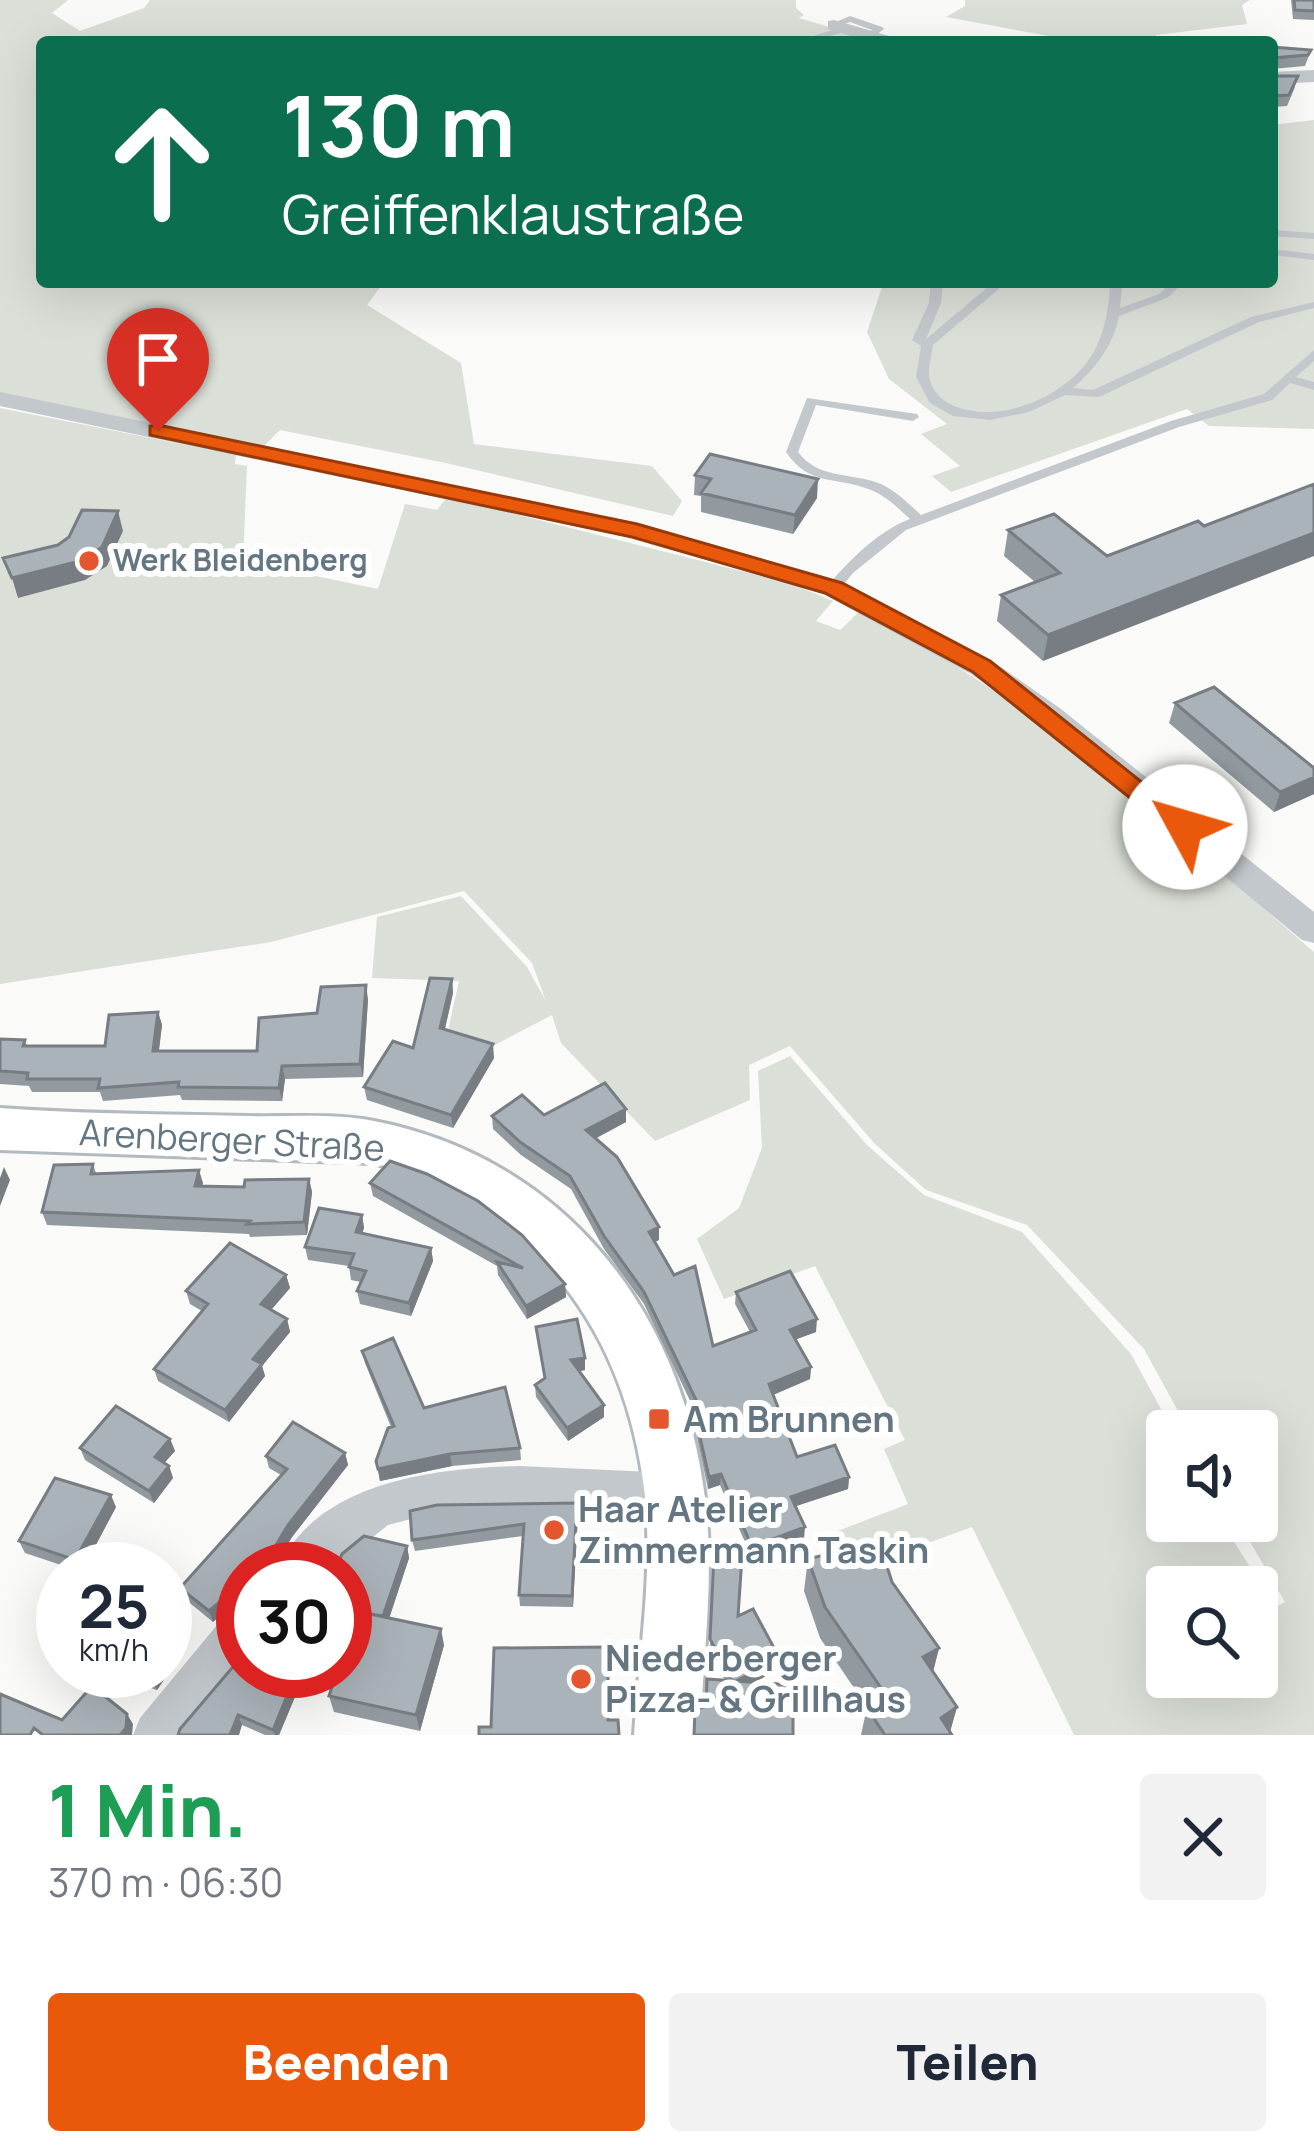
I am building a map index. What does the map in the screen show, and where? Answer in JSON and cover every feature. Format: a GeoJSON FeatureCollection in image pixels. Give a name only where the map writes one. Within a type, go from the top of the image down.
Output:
{"type":"FeatureCollection","features":[{"type":"Feature","properties":{"kind":"main road","name":"Arenberger Straße"},"geometry":{"type":"LineString","coordinates":[[0,1129],[339,1138],[410,1150],[481,1178],[539,1219],[565,1243],[608,1303],[652,1397],[675,1494],[668,1735]]}},
{"type":"Feature","properties":{"kind":"street"},"geometry":{"type":"LineString","coordinates":[[1278,79],[1314,76]]}},
{"type":"Feature","properties":{"kind":"street"},"geometry":{"type":"LineString","coordinates":[[0,399],[637,531],[833,588],[981,667],[1050,716],[1314,932]]}},
{"type":"Feature","properties":{"kind":"street"},"geometry":{"type":"LineString","coordinates":[[329,1542],[374,1508],[442,1489],[675,1494]]}},
{"type":"Feature","properties":{"kind":"street"},"geometry":{"type":"LineString","coordinates":[[157,1735],[216,1662]]}},
{"type":"Feature","properties":{"kind":"lane"},"geometry":{"type":"LineString","coordinates":[[1278,233],[1314,236]]}},
{"type":"Feature","properties":{"kind":"lane"},"geometry":{"type":"LineString","coordinates":[[1278,253],[1314,257]]}},
{"type":"Feature","properties":{"kind":"lane"},"geometry":{"type":"LineString","coordinates":[[927,344],[918,340],[935,303],[936,288]]}},
{"type":"Feature","properties":{"kind":"lane"},"geometry":{"type":"LineString","coordinates":[[994,288],[927,344],[921,358],[923,381],[931,396],[953,411],[985,418],[1043,406],[1065,391],[1094,360],[1109,332],[1116,288]]}},
{"type":"Feature","properties":{"kind":"lane"},"geometry":{"type":"LineString","coordinates":[[1112,314],[1163,296],[1172,288]]}},
{"type":"Feature","properties":{"kind":"lane"},"geometry":{"type":"LineString","coordinates":[[1065,391],[1095,394],[1255,319],[1314,305]]}},
{"type":"Feature","properties":{"kind":"lane"},"geometry":{"type":"LineString","coordinates":[[833,588],[878,544],[918,519],[1175,424],[1268,397],[1314,354]]}},
{"type":"Feature","properties":{"kind":"lane"},"geometry":{"type":"LineString","coordinates":[[1288,379],[1314,386]]}},
{"type":"Feature","properties":{"kind":"lane"},"geometry":{"type":"LineString","coordinates":[[914,418],[812,400],[791,452],[798,465],[817,475],[852,478],[883,490],[918,519]]}},
{"type":"Feature","properties":{"kind":"shaded area"},"geometry":{"type":"Polygon","coordinates":[[[0,0],[68,0],[52,13],[80,31],[144,8],[150,0],[796,0],[796,8],[804,15],[799,18],[860,36],[36,36],[36,288],[380,288],[367,305],[461,363],[474,444],[652,466],[682,501],[673,516],[280,430],[263,447],[0,394],[0,0]]]}},
{"type":"Feature","properties":{"kind":"shaded area"},"geometry":{"type":"Polygon","coordinates":[[[965,0],[1250,0],[1242,5],[1247,24],[1156,36],[1049,36],[946,17],[965,6],[965,0]]]}},
{"type":"Feature","properties":{"kind":"shaded area"},"geometry":{"type":"Polygon","coordinates":[[[1314,120],[1314,429],[1209,426],[1187,409],[951,492],[932,476],[960,466],[921,434],[947,424],[889,379],[867,332],[882,288],[1278,288],[1278,124],[1314,120]]]}},
{"type":"Feature","properties":{"kind":"shaded area"},"geometry":{"type":"Polygon","coordinates":[[[0,408],[236,455],[235,464],[247,466],[243,561],[378,589],[405,504],[437,510],[447,497],[789,583],[833,601],[816,621],[840,630],[859,612],[922,646],[1041,724],[1152,812],[1314,952],[1314,1735],[1074,1735],[972,1527],[851,1571],[835,1532],[908,1504],[884,1449],[905,1440],[815,1266],[724,1299],[697,1239],[739,1208],[762,1148],[758,1071],[790,1056],[867,1145],[924,1195],[1022,1232],[1131,1354],[1162,1410],[1146,1410],[1146,1542],[1234,1542],[1249,1566],[1146,1566],[1146,1698],[1278,1698],[1278,1606],[1285,1602],[1278,1590],[1278,1566],[1264,1566],[1250,1542],[1278,1542],[1278,1410],[1177,1410],[1144,1349],[1027,1225],[926,1190],[875,1144],[790,1046],[749,1065],[750,1100],[655,1141],[561,1043],[552,1015],[491,1047],[447,1035],[459,981],[372,978],[377,917],[461,896],[527,967],[546,1001],[532,963],[464,891],[271,942],[0,984],[0,408]]]}},
{"type":"Feature","properties":{"kind":"building"},"geometry":{"type":"Polygon","coordinates":[[[1294,0],[1314,0],[1314,11],[1295,10],[1294,0]]]}},
{"type":"Feature","properties":{"kind":"building"},"geometry":{"type":"Polygon","coordinates":[[[1278,47],[1311,50],[1308,55],[1278,58],[1278,47]]]}},
{"type":"Feature","properties":{"kind":"building"},"geometry":{"type":"Polygon","coordinates":[[[1278,76],[1298,76],[1289,95],[1278,96],[1278,76]]]}},
{"type":"Feature","properties":{"kind":"building"},"geometry":{"type":"Polygon","coordinates":[[[710,454],[818,479],[795,515],[701,493],[711,479],[695,475],[710,454]]]}},
{"type":"Feature","properties":{"kind":"building"},"geometry":{"type":"Polygon","coordinates":[[[1314,484],[1314,533],[1048,635],[1001,595],[1060,573],[1008,530],[1054,514],[1107,556],[1314,484]]]}},
{"type":"Feature","properties":{"kind":"building"},"geometry":{"type":"Polygon","coordinates":[[[82,510],[118,511],[102,547],[80,561],[12,578],[3,558],[58,545],[69,537],[82,510]]]}},
{"type":"Feature","properties":{"kind":"building"},"geometry":{"type":"Polygon","coordinates":[[[1214,687],[1314,768],[1314,777],[1280,792],[1175,703],[1214,687]]]}},
{"type":"Feature","properties":{"kind":"building"},"geometry":{"type":"Polygon","coordinates":[[[430,978],[452,979],[440,1028],[493,1044],[451,1115],[364,1087],[393,1041],[413,1048],[430,978]]]}},
{"type":"Feature","properties":{"kind":"building"},"geometry":{"type":"Polygon","coordinates":[[[366,985],[360,1064],[282,1066],[279,1088],[178,1087],[179,1082],[98,1088],[100,1079],[27,1079],[28,1073],[0,1071],[0,1039],[25,1040],[23,1046],[105,1046],[109,1015],[158,1012],[153,1051],[257,1051],[259,1018],[317,1013],[321,987],[366,985]]]}},
{"type":"Feature","properties":{"kind":"building"},"geometry":{"type":"Polygon","coordinates":[[[605,1083],[626,1109],[586,1130],[617,1157],[659,1227],[649,1232],[674,1275],[695,1266],[713,1346],[756,1330],[736,1292],[790,1271],[817,1319],[790,1330],[811,1367],[769,1384],[797,1457],[835,1445],[849,1477],[791,1497],[805,1527],[752,1547],[721,1474],[709,1477],[693,1406],[698,1404],[644,1292],[604,1236],[570,1176],[492,1116],[522,1095],[544,1115],[605,1083]]]}},
{"type":"Feature","properties":{"kind":"building"},"geometry":{"type":"Polygon","coordinates":[[[390,1161],[478,1201],[522,1235],[565,1284],[526,1306],[497,1262],[523,1268],[370,1183],[390,1161]]]}},
{"type":"Feature","properties":{"kind":"building"},"geometry":{"type":"Polygon","coordinates":[[[93,1164],[91,1174],[199,1170],[195,1186],[244,1187],[245,1180],[309,1179],[304,1222],[247,1224],[250,1221],[42,1212],[54,1165],[93,1164]]]}},
{"type":"Feature","properties":{"kind":"building"},"geometry":{"type":"Polygon","coordinates":[[[319,1208],[362,1215],[356,1232],[431,1248],[409,1303],[357,1291],[366,1271],[349,1267],[354,1254],[305,1247],[319,1208]]]}},
{"type":"Feature","properties":{"kind":"building"},"geometry":{"type":"Polygon","coordinates":[[[230,1243],[286,1275],[261,1304],[287,1319],[253,1359],[262,1364],[225,1410],[154,1369],[208,1304],[186,1291],[230,1243]]]}},
{"type":"Feature","properties":{"kind":"building"},"geometry":{"type":"Polygon","coordinates":[[[577,1319],[585,1358],[571,1360],[604,1405],[567,1428],[535,1385],[545,1378],[536,1327],[577,1319]]]}},
{"type":"Feature","properties":{"kind":"building"},"geometry":{"type":"Polygon","coordinates":[[[393,1338],[424,1408],[505,1387],[520,1448],[450,1454],[378,1469],[376,1461],[388,1428],[394,1426],[362,1351],[393,1338]]]}},
{"type":"Feature","properties":{"kind":"building"},"geometry":{"type":"Polygon","coordinates":[[[116,1406],[170,1439],[155,1457],[169,1466],[149,1491],[80,1448],[116,1406]]]}},
{"type":"Feature","properties":{"kind":"building"},"geometry":{"type":"Polygon","coordinates":[[[293,1422],[345,1453],[278,1542],[221,1542],[287,1469],[266,1456],[293,1422]]]}},
{"type":"Feature","properties":{"kind":"building"},"geometry":{"type":"Polygon","coordinates":[[[55,1478],[111,1495],[85,1542],[36,1542],[36,1547],[19,1541],[55,1478]]]}},
{"type":"Feature","properties":{"kind":"building"},"geometry":{"type":"Polygon","coordinates":[[[577,1503],[572,1596],[519,1595],[524,1524],[412,1540],[410,1511],[437,1505],[577,1503]]]}},
{"type":"Feature","properties":{"kind":"building"},"geometry":{"type":"Polygon","coordinates":[[[364,1536],[407,1546],[383,1616],[372,1614],[372,1542],[357,1542],[364,1536]]]}},
{"type":"Feature","properties":{"kind":"building"},"geometry":{"type":"Polygon","coordinates":[[[879,1541],[892,1582],[939,1648],[923,1657],[957,1707],[941,1718],[952,1735],[885,1735],[867,1708],[886,1695],[825,1607],[808,1559],[879,1541]]]}},
{"type":"Feature","properties":{"kind":"building"},"geometry":{"type":"Polygon","coordinates":[[[216,1548],[216,1605],[209,1611],[192,1598],[192,1575],[216,1548]]]}},
{"type":"Feature","properties":{"kind":"building"},"geometry":{"type":"Polygon","coordinates":[[[714,1555],[742,1557],[738,1616],[753,1609],[780,1659],[736,1681],[710,1639],[714,1555]]]}},
{"type":"Feature","properties":{"kind":"building"},"geometry":{"type":"Polygon","coordinates":[[[372,1614],[441,1629],[416,1715],[338,1698],[372,1698],[372,1614]]]}},
{"type":"Feature","properties":{"kind":"building"},"geometry":{"type":"Polygon","coordinates":[[[608,1647],[608,1720],[618,1720],[619,1735],[479,1735],[479,1727],[491,1727],[494,1648],[608,1647]]]}},
{"type":"Feature","properties":{"kind":"building"},"geometry":{"type":"Polygon","coordinates":[[[707,1679],[793,1685],[793,1735],[694,1735],[695,1710],[706,1706],[707,1679]]]}},
{"type":"Feature","properties":{"kind":"building"},"geometry":{"type":"Polygon","coordinates":[[[216,1687],[216,1698],[286,1698],[273,1730],[238,1715],[230,1735],[178,1735],[216,1687]]]}},
{"type":"Feature","properties":{"kind":"building"},"geometry":{"type":"Polygon","coordinates":[[[0,1694],[62,1720],[81,1698],[107,1698],[127,1714],[120,1735],[43,1735],[34,1728],[30,1735],[0,1735],[0,1694]]]}},
{"type":"Feature","properties":{"kind":"place","name":"Werk Bleidenberg"},"geometry":{"type":"Point","coordinates":[89,561]}},
{"type":"Feature","properties":{"kind":"place","name":"Am Brunnen"},"geometry":{"type":"Point","coordinates":[659,1419]}},
{"type":"Feature","properties":{"kind":"place","name":"Haar Atelier Zimmermann Taskin"},"geometry":{"type":"Point","coordinates":[554,1530]}},
{"type":"Feature","properties":{"kind":"place","name":"Niederberger Pizza- & Grillhaus"},"geometry":{"type":"Point","coordinates":[581,1679]}},
{"type":"Feature","properties":{"kind":"route"},"geometry":{"type":"LineString","coordinates":[[158,431],[637,531],[833,588],[981,667],[1050,716],[1185,827]]}}]}
